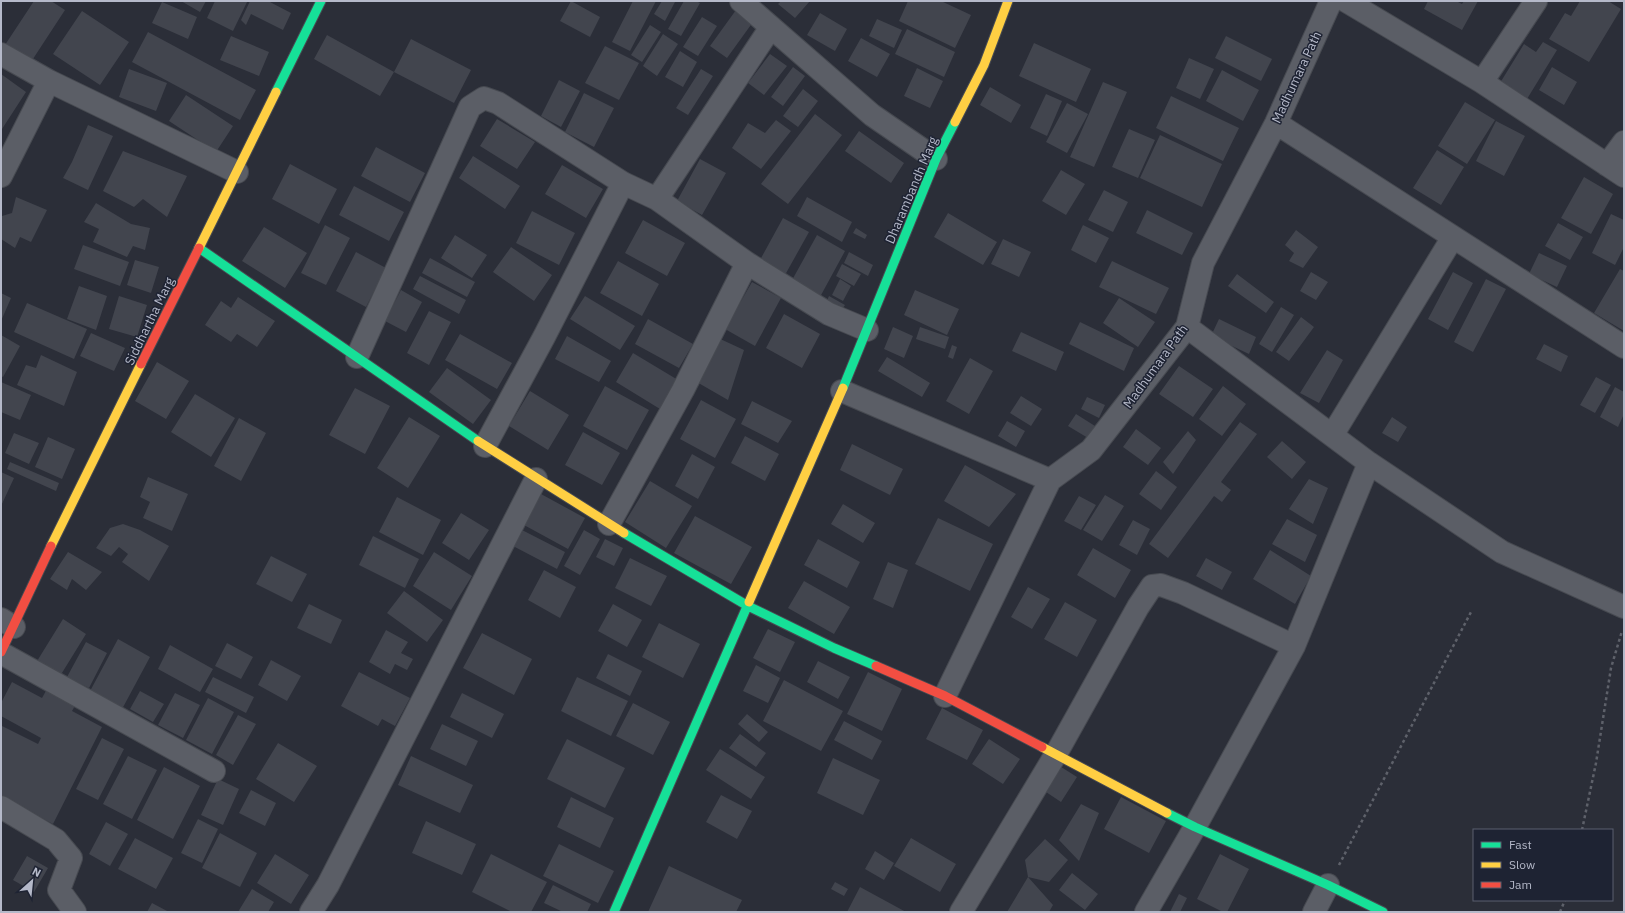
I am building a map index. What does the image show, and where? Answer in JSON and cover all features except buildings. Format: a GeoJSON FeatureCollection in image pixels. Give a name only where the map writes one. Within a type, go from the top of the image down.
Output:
{"type":"FeatureCollection","features":[{"type":"Feature","properties":{"kind":"street","name":"Siddhartha Marg"},"geometry":{"type":"LineString","coordinates":[[1,652],[7,623],[59,530],[321,1]]}},
{"type":"Feature","properties":{"kind":"street"},"geometry":{"type":"LineString","coordinates":[[742,1],[872,115],[936,158]]}},
{"type":"Feature","properties":{"kind":"street","name":"Dharambandh Marg"},"geometry":{"type":"LineString","coordinates":[[614,912],[842,391],[936,158],[984,65],[1008,1]]}},
{"type":"Feature","properties":{"kind":"street","name":"Madhumara Path"},"geometry":{"type":"LineString","coordinates":[[1050,480],[1091,450],[1187,327],[1203,263],[1276,123],[1331,1]]}},
{"type":"Feature","properties":{"kind":"street"},"geometry":{"type":"LineString","coordinates":[[1346,1],[1482,82],[1616,171],[1624,142]]}},
{"type":"Feature","properties":{"kind":"street"},"geometry":{"type":"LineString","coordinates":[[1482,82],[1536,1]]}},
{"type":"Feature","properties":{"kind":"street"},"geometry":{"type":"LineString","coordinates":[[657,199],[771,27]]}},
{"type":"Feature","properties":{"kind":"street"},"geometry":{"type":"LineString","coordinates":[[1,54],[49,81],[237,172]]}},
{"type":"Feature","properties":{"kind":"street"},"geometry":{"type":"LineString","coordinates":[[1,176],[49,81]]}},
{"type":"Feature","properties":{"kind":"street"},"geometry":{"type":"LineString","coordinates":[[357,357],[470,107],[484,98],[498,103],[623,183],[657,199],[747,263],[829,314],[867,330]]}},
{"type":"Feature","properties":{"kind":"street"},"geometry":{"type":"LineString","coordinates":[[1276,123],[1624,347]]}},
{"type":"Feature","properties":{"kind":"street"},"geometry":{"type":"LineString","coordinates":[[485,446],[544,338],[623,183]]}},
{"type":"Feature","properties":{"kind":"street"},"geometry":{"type":"LineString","coordinates":[[1333,434],[1453,237]]}},
{"type":"Feature","properties":{"kind":"street"},"geometry":{"type":"LineString","coordinates":[[199,248],[485,446],[608,524],[748,606],[834,648],[945,696],[1195,827],[1328,885],[1383,912]]}},
{"type":"Feature","properties":{"kind":"street"},"geometry":{"type":"LineString","coordinates":[[608,524],[683,390],[747,263]]}},
{"type":"Feature","properties":{"kind":"street"},"geometry":{"type":"LineString","coordinates":[[1187,327],[1333,434],[1369,463],[1502,552],[1624,607]]}},
{"type":"Feature","properties":{"kind":"street"},"geometry":{"type":"LineString","coordinates":[[842,391],[1050,480],[945,696]]}},
{"type":"Feature","properties":{"kind":"street"},"geometry":{"type":"LineString","coordinates":[[1146,912],[1195,827],[1294,646],[1369,463]]}},
{"type":"Feature","properties":{"kind":"street"},"geometry":{"type":"LineString","coordinates":[[311,912],[328,885],[536,479]]}},
{"type":"Feature","properties":{"kind":"street"},"geometry":{"type":"LineString","coordinates":[[961,912],[1056,754],[1138,607],[1152,586],[1161,585],[1183,593],[1294,646]]}},
{"type":"Feature","properties":{"kind":"street"},"geometry":{"type":"LineString","coordinates":[[1,652],[214,771]]}},
{"type":"Feature","properties":{"kind":"street"},"geometry":{"type":"LineString","coordinates":[[1,807],[56,840],[71,858],[59,890],[75,912]]}},
{"type":"Feature","properties":{"kind":"street"},"geometry":{"type":"LineString","coordinates":[[1314,912],[1328,885]]}},
{"type":"Feature","properties":{"kind":"path"},"geometry":{"type":"LineString","coordinates":[[1328,885],[1471,612]]}},
{"type":"Feature","properties":{"kind":"path"},"geometry":{"type":"LineString","coordinates":[[1582,829],[1596,764],[1610,668],[1622,631]]}},
{"type":"Feature","properties":{"kind":"path"},"geometry":{"type":"LineString","coordinates":[[1560,912],[1565,901]]}},
{"type":"Feature","properties":{"kind":"traffic: fast"},"geometry":{"type":"LineString","coordinates":[[276,92],[321,1]]}},
{"type":"Feature","properties":{"kind":"traffic: fast"},"geometry":{"type":"LineString","coordinates":[[843,388],[936,159],[955,122]]}},
{"type":"Feature","properties":{"kind":"traffic: fast"},"geometry":{"type":"LineString","coordinates":[[199,248],[478,441]]}},
{"type":"Feature","properties":{"kind":"traffic: fast"},"geometry":{"type":"LineString","coordinates":[[624,533],[748,606],[834,648],[876,666]]}},
{"type":"Feature","properties":{"kind":"traffic: fast"},"geometry":{"type":"LineString","coordinates":[[614,912],[749,602]]}},
{"type":"Feature","properties":{"kind":"traffic: fast"},"geometry":{"type":"LineString","coordinates":[[1167,813],[1195,827],[1328,885],[1383,912]]}},
{"type":"Feature","properties":{"kind":"traffic: slow"},"geometry":{"type":"LineString","coordinates":[[955,122],[984,65],[1008,1]]}},
{"type":"Feature","properties":{"kind":"traffic: slow"},"geometry":{"type":"LineString","coordinates":[[199,248],[276,92]]}},
{"type":"Feature","properties":{"kind":"traffic: slow"},"geometry":{"type":"LineString","coordinates":[[51,546],[141,364]]}},
{"type":"Feature","properties":{"kind":"traffic: slow"},"geometry":{"type":"LineString","coordinates":[[749,602],[843,388]]}},
{"type":"Feature","properties":{"kind":"traffic: slow"},"geometry":{"type":"LineString","coordinates":[[478,441],[624,533]]}},
{"type":"Feature","properties":{"kind":"traffic: slow"},"geometry":{"type":"LineString","coordinates":[[1042,747],[1167,813]]}},
{"type":"Feature","properties":{"kind":"traffic: jam"},"geometry":{"type":"LineString","coordinates":[[141,364],[199,248]]}},
{"type":"Feature","properties":{"kind":"traffic: jam"},"geometry":{"type":"LineString","coordinates":[[1,652],[51,546]]}},
{"type":"Feature","properties":{"kind":"traffic: jam"},"geometry":{"type":"LineString","coordinates":[[876,666],[945,696],[1042,747]]}}]}
